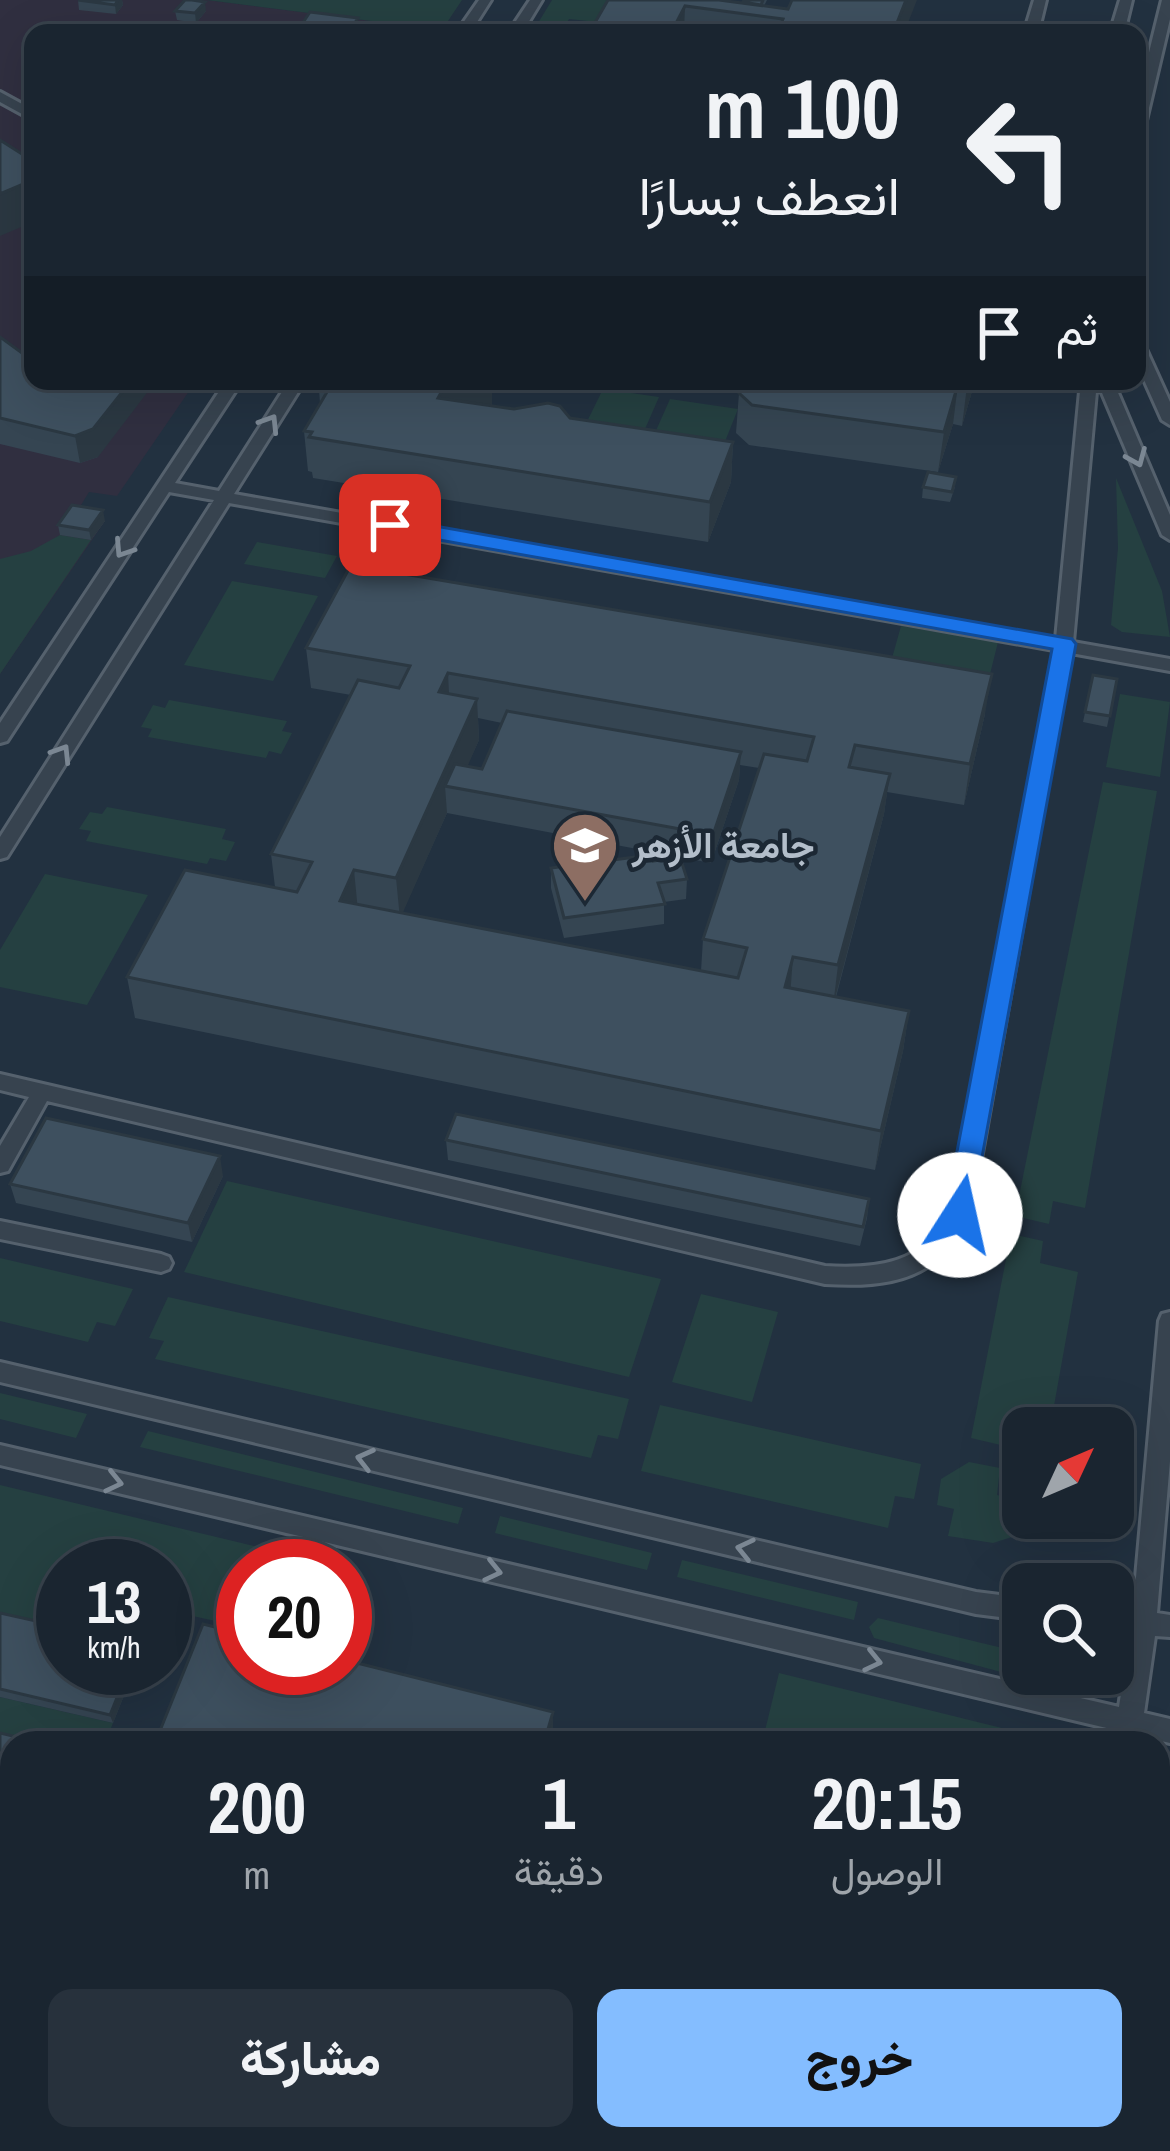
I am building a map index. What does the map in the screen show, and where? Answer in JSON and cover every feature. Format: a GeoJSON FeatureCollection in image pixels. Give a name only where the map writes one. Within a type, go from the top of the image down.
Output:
{"type":"FeatureCollection","features":[{"type":"Feature","properties":{"kind":"lane"},"geometry":{"type":"LineString","coordinates":[[1146,63],[1168,0]]}},
{"type":"Feature","properties":{"kind":"lane"},"geometry":{"type":"LineString","coordinates":[[1146,367],[1170,420]]}},
{"type":"Feature","properties":{"kind":"lane"},"geometry":{"type":"LineString","coordinates":[[0,736],[228,390]]}},
{"type":"Feature","properties":{"kind":"lane"},"geometry":{"type":"LineString","coordinates":[[0,852],[291,390]]}},
{"type":"Feature","properties":{"kind":"lane"},"geometry":{"type":"LineString","coordinates":[[0,1082],[825,1275],[876,1276],[901,1270],[940,1247],[960,1215],[1064,644],[1088,390]]}},
{"type":"Feature","properties":{"kind":"lane"},"geometry":{"type":"LineString","coordinates":[[1109,390],[1170,535]]}},
{"type":"Feature","properties":{"kind":"lane"},"geometry":{"type":"LineString","coordinates":[[164,486],[1170,664]]}},
{"type":"Feature","properties":{"kind":"lane"},"geometry":{"type":"LineString","coordinates":[[0,1165],[42,1092]]}},
{"type":"Feature","properties":{"kind":"lane"},"geometry":{"type":"LineString","coordinates":[[0,1230],[161,1263]]}},
{"type":"Feature","properties":{"kind":"lane"},"geometry":{"type":"LineString","coordinates":[[1128,1731],[1157,1625],[1170,1322]]}},
{"type":"Feature","properties":{"kind":"lane"},"geometry":{"type":"LineString","coordinates":[[0,1372],[608,1518],[1002,1606]]}},
{"type":"Feature","properties":{"kind":"lane"},"geometry":{"type":"LineString","coordinates":[[0,1455],[1124,1731]]}},
{"type":"Feature","properties":{"kind":"shaded area"},"geometry":{"type":"Polygon","coordinates":[[[0,0],[207,0],[396,24],[24,24],[24,390],[190,390],[117,496],[89,492],[75,515],[105,521],[0,674],[0,0]]]}},
{"type":"Feature","properties":{"kind":"green space"},"geometry":{"type":"Polygon","coordinates":[[[207,0],[462,0],[446,24],[395,24],[207,0]]]}},
{"type":"Feature","properties":{"kind":"green space"},"geometry":{"type":"Polygon","coordinates":[[[552,0],[610,0],[597,22],[569,19],[566,24],[537,24],[552,0]]]}},
{"type":"Feature","properties":{"kind":"green space"},"geometry":{"type":"Polygon","coordinates":[[[603,390],[659,397],[631,461],[576,444],[603,390]]]}},
{"type":"Feature","properties":{"kind":"green space"},"geometry":{"type":"Polygon","coordinates":[[[670,399],[738,409],[712,474],[642,462],[670,399]]]}},
{"type":"Feature","properties":{"kind":"green space"},"geometry":{"type":"Polygon","coordinates":[[[1116,478],[1162,591],[1170,637],[1122,632],[1111,625],[1118,548],[1116,478]]]}},
{"type":"Feature","properties":{"kind":"green space"},"geometry":{"type":"Polygon","coordinates":[[[60,535],[91,540],[0,674],[0,559],[31,551],[60,535]]]}},
{"type":"Feature","properties":{"kind":"green space"},"geometry":{"type":"Polygon","coordinates":[[[257,542],[337,556],[325,578],[244,564],[257,542]]]}},
{"type":"Feature","properties":{"kind":"green space"},"geometry":{"type":"Polygon","coordinates":[[[232,581],[318,596],[273,681],[184,665],[232,581]]]}},
{"type":"Feature","properties":{"kind":"green space"},"geometry":{"type":"Polygon","coordinates":[[[901,626],[998,642],[987,686],[889,669],[901,626]]]}},
{"type":"Feature","properties":{"kind":"green space"},"geometry":{"type":"Polygon","coordinates":[[[1120,694],[1170,702],[1160,777],[1106,767],[1120,694]]]}},
{"type":"Feature","properties":{"kind":"green space"},"geometry":{"type":"Polygon","coordinates":[[[169,700],[287,721],[282,731],[292,733],[281,754],[269,751],[266,758],[148,737],[152,729],[141,727],[153,705],[165,708],[169,700]]]}},
{"type":"Feature","properties":{"kind":"green space"},"geometry":{"type":"Polygon","coordinates":[[[1103,782],[1157,791],[1085,1208],[1053,1201],[1049,1224],[1015,1216],[1103,782]]]}},
{"type":"Feature","properties":{"kind":"green space"},"geometry":{"type":"Polygon","coordinates":[[[107,807],[226,829],[222,839],[235,842],[226,861],[210,858],[207,864],[86,841],[91,831],[79,829],[90,812],[102,814],[107,807]]]}},
{"type":"Feature","properties":{"kind":"green space"},"geometry":{"type":"Polygon","coordinates":[[[45,874],[148,895],[87,1005],[0,987],[0,950],[45,874]]]}},
{"type":"Feature","properties":{"kind":"green space"},"geometry":{"type":"Polygon","coordinates":[[[227,1181],[661,1279],[629,1377],[184,1272],[227,1181]]]}},
{"type":"Feature","properties":{"kind":"green space"},"geometry":{"type":"Polygon","coordinates":[[[1011,1234],[1043,1241],[1040,1263],[1078,1272],[1054,1407],[1002,1407],[1002,1445],[971,1438],[1011,1234]]]}},
{"type":"Feature","properties":{"kind":"green space"},"geometry":{"type":"Polygon","coordinates":[[[0,1258],[133,1289],[115,1326],[97,1322],[88,1342],[0,1321],[0,1258]]]}},
{"type":"Feature","properties":{"kind":"green space"},"geometry":{"type":"Polygon","coordinates":[[[701,1294],[778,1312],[752,1402],[672,1382],[701,1294]]]}},
{"type":"Feature","properties":{"kind":"green space"},"geometry":{"type":"Polygon","coordinates":[[[168,1297],[629,1399],[618,1439],[598,1435],[591,1458],[155,1359],[164,1341],[149,1338],[168,1297]]]}},
{"type":"Feature","properties":{"kind":"green space"},"geometry":{"type":"Polygon","coordinates":[[[0,1393],[87,1414],[76,1438],[0,1419],[0,1393]]]}},
{"type":"Feature","properties":{"kind":"green space"},"geometry":{"type":"Polygon","coordinates":[[[660,1405],[921,1464],[914,1499],[895,1496],[888,1528],[641,1471],[660,1405]]]}},
{"type":"Feature","properties":{"kind":"green space"},"geometry":{"type":"Polygon","coordinates":[[[148,1431],[463,1508],[458,1524],[140,1447],[148,1431]]]}},
{"type":"Feature","properties":{"kind":"green space"},"geometry":{"type":"Polygon","coordinates":[[[969,1462],[1000,1468],[997,1495],[1002,1496],[1006,1539],[993,1543],[948,1536],[954,1509],[937,1505],[941,1479],[969,1462]]]}},
{"type":"Feature","properties":{"kind":"green space"},"geometry":{"type":"Polygon","coordinates":[[[0,1485],[224,1539],[216,1539],[216,1621],[192,1616],[192,1539],[36,1539],[36,1629],[0,1621],[0,1485]]]}},
{"type":"Feature","properties":{"kind":"green space"},"geometry":{"type":"Polygon","coordinates":[[[500,1516],[652,1553],[647,1570],[495,1533],[500,1516]]]}},
{"type":"Feature","properties":{"kind":"green space"},"geometry":{"type":"Polygon","coordinates":[[[682,1560],[858,1602],[854,1620],[677,1577],[682,1560]]]}},
{"type":"Feature","properties":{"kind":"green space"},"geometry":{"type":"Polygon","coordinates":[[[878,1618],[1002,1648],[1002,1672],[874,1638],[869,1627],[878,1618]]]}},
{"type":"Feature","properties":{"kind":"green space"},"geometry":{"type":"Polygon","coordinates":[[[779,1673],[1014,1731],[765,1731],[779,1673]]]}},
{"type":"Feature","properties":{"kind":"green space"},"geometry":{"type":"Polygon","coordinates":[[[0,1697],[113,1723],[110,1731],[0,1731],[0,1697]]]}},
{"type":"Feature","properties":{"kind":"building"},"geometry":{"type":"Polygon","coordinates":[[[78,0],[118,0],[115,5],[78,0]]]}},
{"type":"Feature","properties":{"kind":"building"},"geometry":{"type":"Polygon","coordinates":[[[185,0],[205,2],[195,13],[175,11],[185,0]]]}},
{"type":"Feature","properties":{"kind":"building"},"geometry":{"type":"Polygon","coordinates":[[[608,0],[719,0],[788,9],[792,0],[906,0],[897,24],[781,24],[783,19],[685,6],[676,24],[594,24],[608,0]]]}},
{"type":"Feature","properties":{"kind":"building"},"geometry":{"type":"Polygon","coordinates":[[[310,12],[358,18],[354,24],[302,24],[310,12]]]}},
{"type":"Feature","properties":{"kind":"building"},"geometry":{"type":"Polygon","coordinates":[[[0,140],[24,155],[24,184],[0,194],[0,140]]]}},
{"type":"Feature","properties":{"kind":"building"},"geometry":{"type":"Polygon","coordinates":[[[0,337],[24,354],[24,390],[124,390],[93,429],[75,436],[0,418],[0,337]]]}},
{"type":"Feature","properties":{"kind":"building"},"geometry":{"type":"Polygon","coordinates":[[[319,390],[442,390],[438,398],[514,409],[548,403],[560,406],[570,418],[733,442],[710,502],[309,437],[312,432],[304,431],[327,392],[319,390]]]}},
{"type":"Feature","properties":{"kind":"building"},"geometry":{"type":"Polygon","coordinates":[[[956,390],[944,432],[752,405],[739,393],[956,390]]]}},
{"type":"Feature","properties":{"kind":"building"},"geometry":{"type":"Polygon","coordinates":[[[928,472],[956,477],[952,492],[923,487],[928,472]]]}},
{"type":"Feature","properties":{"kind":"building"},"geometry":{"type":"Polygon","coordinates":[[[72,505],[103,510],[89,530],[58,525],[72,505]]]}},
{"type":"Feature","properties":{"kind":"building"},"geometry":{"type":"Polygon","coordinates":[[[351,565],[992,674],[970,764],[855,745],[849,767],[890,774],[838,965],[793,957],[785,987],[909,1011],[881,1131],[127,977],[185,870],[297,892],[312,862],[271,854],[358,680],[399,688],[410,666],[306,648],[351,565]],[[448,673],[439,692],[477,699],[396,878],[354,870],[340,901],[738,978],[747,948],[703,939],[764,754],[807,761],[814,737],[448,673]]]}},
{"type":"Feature","properties":{"kind":"building"},"geometry":{"type":"Polygon","coordinates":[[[1093,675],[1117,679],[1110,716],[1085,712],[1093,675]]]}},
{"type":"Feature","properties":{"kind":"building"},"geometry":{"type":"Polygon","coordinates":[[[507,711],[741,752],[713,835],[445,786],[455,764],[482,769],[507,711]]]}},
{"type":"Feature","properties":{"kind":"building"},"geometry":{"type":"Polygon","coordinates":[[[651,855],[653,861],[680,857],[687,879],[658,883],[665,904],[564,918],[551,868],[651,855]]]}},
{"type":"Feature","properties":{"kind":"building"},"geometry":{"type":"Polygon","coordinates":[[[456,1114],[869,1199],[863,1227],[446,1140],[456,1114]]]}},
{"type":"Feature","properties":{"kind":"building"},"geometry":{"type":"Polygon","coordinates":[[[46,1118],[220,1156],[188,1223],[10,1184],[46,1118]]]}},
{"type":"Feature","properties":{"kind":"building"},"geometry":{"type":"Polygon","coordinates":[[[0,1613],[36,1621],[36,1695],[118,1695],[110,1715],[0,1689],[0,1613]]]}},
{"type":"Feature","properties":{"kind":"building"},"geometry":{"type":"Polygon","coordinates":[[[203,1624],[216,1627],[216,1695],[372,1695],[372,1667],[553,1712],[547,1731],[160,1731],[174,1695],[192,1695],[192,1651],[203,1624]]]}},
{"type":"Feature","properties":{"kind":"place","name":"جامعة الأزهر"},"geometry":{"type":"Point","coordinates":[585,904]}},
{"type":"Feature","properties":{"kind":"route"},"geometry":{"type":"LineString","coordinates":[[390,525],[1064,644],[960,1215]]}}]}
